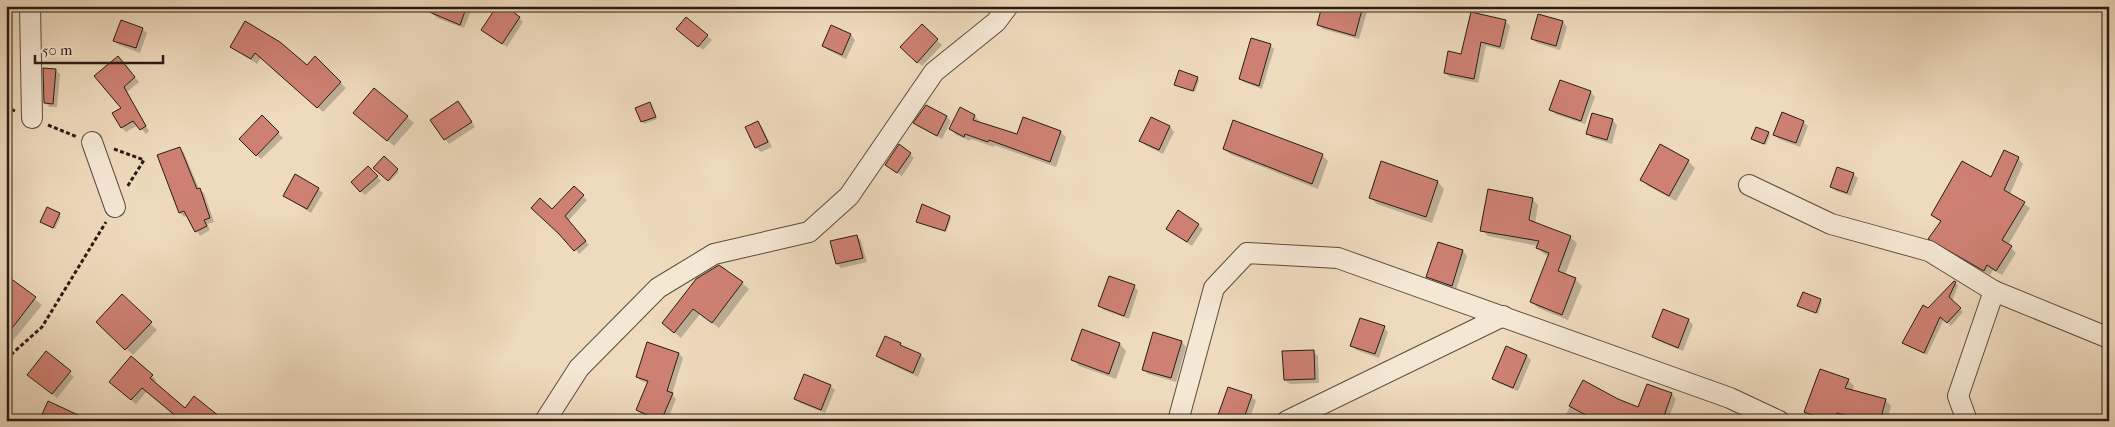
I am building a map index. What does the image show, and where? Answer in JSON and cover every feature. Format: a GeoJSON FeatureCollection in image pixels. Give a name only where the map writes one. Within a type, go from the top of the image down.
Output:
{"type":"FeatureCollection","features":[{"type":"Feature","properties":{"kind":"street"},"geometry":{"type":"LineString","coordinates":[[30,6],[32,118]]}},
{"type":"Feature","properties":{"kind":"street"},"geometry":{"type":"LineString","coordinates":[[545,421],[579,368],[658,288],[714,254],[809,232],[849,196],[934,72],[996,22],[1008,6]]}},
{"type":"Feature","properties":{"kind":"street"},"geometry":{"type":"LineString","coordinates":[[92,142],[115,206]]}},
{"type":"Feature","properties":{"kind":"street"},"geometry":{"type":"LineString","coordinates":[[1749,185],[1831,224],[1929,251],[1994,291],[2109,338]]}},
{"type":"Feature","properties":{"kind":"street"},"geometry":{"type":"LineString","coordinates":[[1178,421],[1214,288],[1247,252],[1338,258],[1730,398],[1779,421]]}},
{"type":"Feature","properties":{"kind":"street"},"geometry":{"type":"LineString","coordinates":[[1967,421],[1958,396],[1994,291]]}},
{"type":"Feature","properties":{"kind":"street"},"geometry":{"type":"LineString","coordinates":[[1287,421],[1503,316]]}},
{"type":"Feature","properties":{"kind":"path"},"geometry":{"type":"LineString","coordinates":[[6,107],[92,142],[144,160],[42,327],[6,359]]}},
{"type":"Feature","properties":{"kind":"building"},"geometry":{"type":"Polygon","coordinates":[[[415,6],[467,6],[460,25],[415,6]]]}},
{"type":"Feature","properties":{"kind":"building"},"geometry":{"type":"Polygon","coordinates":[[[497,6],[505,6],[520,17],[502,44],[481,30],[497,6]]]}},
{"type":"Feature","properties":{"kind":"building"},"geometry":{"type":"Polygon","coordinates":[[[1322,6],[1363,6],[1355,36],[1317,25],[1322,6]]]}},
{"type":"Feature","properties":{"kind":"building"},"geometry":{"type":"Polygon","coordinates":[[[1471,12],[1506,20],[1500,47],[1481,42],[1474,79],[1444,73],[1448,51],[1461,54],[1471,12]]]}},
{"type":"Feature","properties":{"kind":"building"},"geometry":{"type":"Polygon","coordinates":[[[1538,14],[1563,21],[1556,46],[1531,39],[1538,14]]]}},
{"type":"Feature","properties":{"kind":"building"},"geometry":{"type":"Polygon","coordinates":[[[686,17],[708,35],[698,47],[676,29],[686,17]]]}},
{"type":"Feature","properties":{"kind":"building"},"geometry":{"type":"Polygon","coordinates":[[[121,20],[143,28],[136,48],[113,41],[121,20]]]}},
{"type":"Feature","properties":{"kind":"building"},"geometry":{"type":"Polygon","coordinates":[[[245,21],[280,42],[307,65],[315,56],[341,82],[317,108],[255,53],[251,59],[230,47],[245,21]]]}},
{"type":"Feature","properties":{"kind":"building"},"geometry":{"type":"Polygon","coordinates":[[[922,24],[938,39],[917,63],[900,47],[922,24]]]}},
{"type":"Feature","properties":{"kind":"building"},"geometry":{"type":"Polygon","coordinates":[[[831,25],[851,34],[842,55],[822,46],[831,25]]]}},
{"type":"Feature","properties":{"kind":"building"},"geometry":{"type":"Polygon","coordinates":[[[1251,38],[1271,44],[1259,86],[1239,79],[1251,38]]]}},
{"type":"Feature","properties":{"kind":"building"},"geometry":{"type":"Polygon","coordinates":[[[118,56],[135,77],[124,87],[146,126],[140,130],[133,121],[121,128],[112,113],[121,108],[94,76],[118,56]]]}},
{"type":"Feature","properties":{"kind":"building"},"geometry":{"type":"Polygon","coordinates":[[[43,68],[56,69],[53,104],[44,103],[43,68]]]}},
{"type":"Feature","properties":{"kind":"building"},"geometry":{"type":"Polygon","coordinates":[[[1179,70],[1198,77],[1193,91],[1174,85],[1179,70]]]}},
{"type":"Feature","properties":{"kind":"building"},"geometry":{"type":"Polygon","coordinates":[[[1560,80],[1591,91],[1581,121],[1549,110],[1560,80]]]}},
{"type":"Feature","properties":{"kind":"building"},"geometry":{"type":"Polygon","coordinates":[[[374,88],[408,116],[387,141],[353,113],[374,88]]]}},
{"type":"Feature","properties":{"kind":"building"},"geometry":{"type":"Polygon","coordinates":[[[458,101],[472,122],[444,140],[430,120],[458,101]]]}},
{"type":"Feature","properties":{"kind":"building"},"geometry":{"type":"Polygon","coordinates":[[[650,102],[656,117],[641,122],[635,108],[650,102]]]}},
{"type":"Feature","properties":{"kind":"building"},"geometry":{"type":"Polygon","coordinates":[[[926,105],[947,116],[937,136],[913,123],[926,105]]]}},
{"type":"Feature","properties":{"kind":"building"},"geometry":{"type":"Polygon","coordinates":[[[960,107],[975,115],[973,120],[1017,134],[1023,117],[1061,131],[1050,162],[989,140],[988,142],[965,134],[964,137],[949,129],[960,107]]]}},
{"type":"Feature","properties":{"kind":"building"},"geometry":{"type":"Polygon","coordinates":[[[1782,112],[1804,121],[1796,143],[1773,135],[1782,112]]]}},
{"type":"Feature","properties":{"kind":"building"},"geometry":{"type":"Polygon","coordinates":[[[1592,113],[1613,119],[1607,140],[1586,134],[1592,113]]]}},
{"type":"Feature","properties":{"kind":"building"},"geometry":{"type":"Polygon","coordinates":[[[262,115],[279,132],[256,156],[239,139],[262,115]]]}},
{"type":"Feature","properties":{"kind":"building"},"geometry":{"type":"Polygon","coordinates":[[[1151,117],[1170,126],[1159,150],[1139,141],[1151,117]]]}},
{"type":"Feature","properties":{"kind":"building"},"geometry":{"type":"Polygon","coordinates":[[[1233,120],[1323,154],[1312,184],[1223,149],[1233,120]]]}},
{"type":"Feature","properties":{"kind":"building"},"geometry":{"type":"Polygon","coordinates":[[[758,121],[768,142],[755,148],[745,127],[758,121]]]}},
{"type":"Feature","properties":{"kind":"building"},"geometry":{"type":"Polygon","coordinates":[[[1756,127],[1769,132],[1764,144],[1751,139],[1756,127]]]}},
{"type":"Feature","properties":{"kind":"building"},"geometry":{"type":"Polygon","coordinates":[[[899,144],[911,153],[897,173],[885,165],[899,144]]]}},
{"type":"Feature","properties":{"kind":"building"},"geometry":{"type":"Polygon","coordinates":[[[1660,144],[1689,160],[1669,196],[1640,180],[1660,144]]]}},
{"type":"Feature","properties":{"kind":"building"},"geometry":{"type":"Polygon","coordinates":[[[180,147],[197,189],[200,188],[210,218],[204,220],[207,226],[195,232],[184,211],[179,213],[157,155],[180,147]]]}},
{"type":"Feature","properties":{"kind":"building"},"geometry":{"type":"Polygon","coordinates":[[[2004,150],[2019,157],[2004,190],[2025,202],[2002,240],[2012,246],[1996,271],[1987,265],[1984,271],[1928,239],[1941,221],[1931,215],[1962,161],[1991,177],[2004,150]]]}},
{"type":"Feature","properties":{"kind":"building"},"geometry":{"type":"Polygon","coordinates":[[[384,156],[398,169],[388,181],[373,168],[384,156]]]}},
{"type":"Feature","properties":{"kind":"building"},"geometry":{"type":"Polygon","coordinates":[[[1381,161],[1438,181],[1426,217],[1369,198],[1381,161]]]}},
{"type":"Feature","properties":{"kind":"building"},"geometry":{"type":"Polygon","coordinates":[[[368,166],[378,176],[360,192],[351,182],[368,166]]]}},
{"type":"Feature","properties":{"kind":"building"},"geometry":{"type":"Polygon","coordinates":[[[1837,167],[1854,173],[1847,193],[1830,187],[1837,167]]]}},
{"type":"Feature","properties":{"kind":"building"},"geometry":{"type":"Polygon","coordinates":[[[295,174],[319,188],[307,209],[283,196],[295,174]]]}},
{"type":"Feature","properties":{"kind":"building"},"geometry":{"type":"Polygon","coordinates":[[[574,186],[584,195],[565,216],[586,241],[574,251],[531,208],[540,198],[552,209],[574,186]]]}},
{"type":"Feature","properties":{"kind":"building"},"geometry":{"type":"Polygon","coordinates":[[[1488,189],[1533,198],[1529,220],[1571,236],[1558,271],[1576,278],[1562,315],[1530,302],[1549,253],[1536,248],[1539,241],[1480,231],[1488,189]]]}},
{"type":"Feature","properties":{"kind":"building"},"geometry":{"type":"Polygon","coordinates":[[[922,204],[950,216],[945,231],[916,222],[922,204]]]}},
{"type":"Feature","properties":{"kind":"building"},"geometry":{"type":"Polygon","coordinates":[[[47,207],[60,213],[53,228],[40,222],[47,207]]]}},
{"type":"Feature","properties":{"kind":"building"},"geometry":{"type":"Polygon","coordinates":[[[1178,210],[1199,224],[1187,242],[1166,229],[1178,210]]]}},
{"type":"Feature","properties":{"kind":"building"},"geometry":{"type":"Polygon","coordinates":[[[857,235],[863,258],[836,264],[830,241],[857,235]]]}},
{"type":"Feature","properties":{"kind":"building"},"geometry":{"type":"Polygon","coordinates":[[[1438,242],[1463,250],[1452,286],[1426,277],[1438,242]]]}},
{"type":"Feature","properties":{"kind":"building"},"geometry":{"type":"Polygon","coordinates":[[[719,265],[743,282],[712,323],[693,309],[674,333],[662,323],[696,279],[719,265]]]}},
{"type":"Feature","properties":{"kind":"building"},"geometry":{"type":"Polygon","coordinates":[[[6,275],[36,297],[6,336],[6,275]]]}},
{"type":"Feature","properties":{"kind":"building"},"geometry":{"type":"Polygon","coordinates":[[[1109,276],[1135,285],[1124,316],[1098,306],[1109,276]]]}},
{"type":"Feature","properties":{"kind":"building"},"geometry":{"type":"Polygon","coordinates":[[[1954,281],[1956,282],[1949,297],[1961,308],[1947,323],[1940,317],[1924,353],[1902,343],[1923,305],[1928,308],[1954,281]]]}},
{"type":"Feature","properties":{"kind":"building"},"geometry":{"type":"Polygon","coordinates":[[[1803,292],[1821,299],[1816,313],[1797,306],[1803,292]]]}},
{"type":"Feature","properties":{"kind":"building"},"geometry":{"type":"Polygon","coordinates":[[[122,294],[152,322],[125,350],[96,322],[122,294]]]}},
{"type":"Feature","properties":{"kind":"building"},"geometry":{"type":"Polygon","coordinates":[[[1663,309],[1689,319],[1678,348],[1652,337],[1663,309]]]}},
{"type":"Feature","properties":{"kind":"building"},"geometry":{"type":"Polygon","coordinates":[[[1360,318],[1385,326],[1375,354],[1350,346],[1360,318]]]}},
{"type":"Feature","properties":{"kind":"building"},"geometry":{"type":"Polygon","coordinates":[[[1082,329],[1120,343],[1109,374],[1071,360],[1082,329]]]}},
{"type":"Feature","properties":{"kind":"building"},"geometry":{"type":"Polygon","coordinates":[[[1153,332],[1182,341],[1171,378],[1142,370],[1153,332]]]}},
{"type":"Feature","properties":{"kind":"building"},"geometry":{"type":"Polygon","coordinates":[[[885,336],[921,354],[913,373],[876,356],[885,336]]]}},
{"type":"Feature","properties":{"kind":"building"},"geometry":{"type":"Polygon","coordinates":[[[647,342],[679,353],[667,391],[673,393],[661,421],[636,410],[648,381],[636,377],[647,342]]]}},
{"type":"Feature","properties":{"kind":"building"},"geometry":{"type":"Polygon","coordinates":[[[1506,346],[1527,355],[1513,388],[1492,379],[1506,346]]]}},
{"type":"Feature","properties":{"kind":"building"},"geometry":{"type":"Polygon","coordinates":[[[1314,350],[1315,379],[1284,380],[1282,351],[1314,350]]]}},
{"type":"Feature","properties":{"kind":"building"},"geometry":{"type":"Polygon","coordinates":[[[46,351],[71,371],[52,394],[27,375],[46,351]]]}},
{"type":"Feature","properties":{"kind":"building"},"geometry":{"type":"Polygon","coordinates":[[[131,356],[153,375],[150,378],[185,408],[194,396],[225,421],[175,421],[177,417],[142,388],[131,400],[109,382],[131,356]]]}},
{"type":"Feature","properties":{"kind":"building"},"geometry":{"type":"Polygon","coordinates":[[[1820,369],[1849,379],[1845,388],[1886,399],[1880,421],[1868,421],[1837,413],[1834,421],[1829,421],[1804,412],[1820,369]]]}},
{"type":"Feature","properties":{"kind":"building"},"geometry":{"type":"Polygon","coordinates":[[[804,374],[831,385],[821,410],[794,399],[804,374]]]}},
{"type":"Feature","properties":{"kind":"building"},"geometry":{"type":"Polygon","coordinates":[[[1583,380],[1618,399],[1638,407],[1647,384],[1672,393],[1664,416],[1673,419],[1672,421],[1597,421],[1569,406],[1583,380]]]}},
{"type":"Feature","properties":{"kind":"building"},"geometry":{"type":"Polygon","coordinates":[[[1228,387],[1252,395],[1243,421],[1225,421],[1217,418],[1228,387]]]}},
{"type":"Feature","properties":{"kind":"building"},"geometry":{"type":"Polygon","coordinates":[[[48,401],[91,421],[39,421],[48,401]]]}}]}
